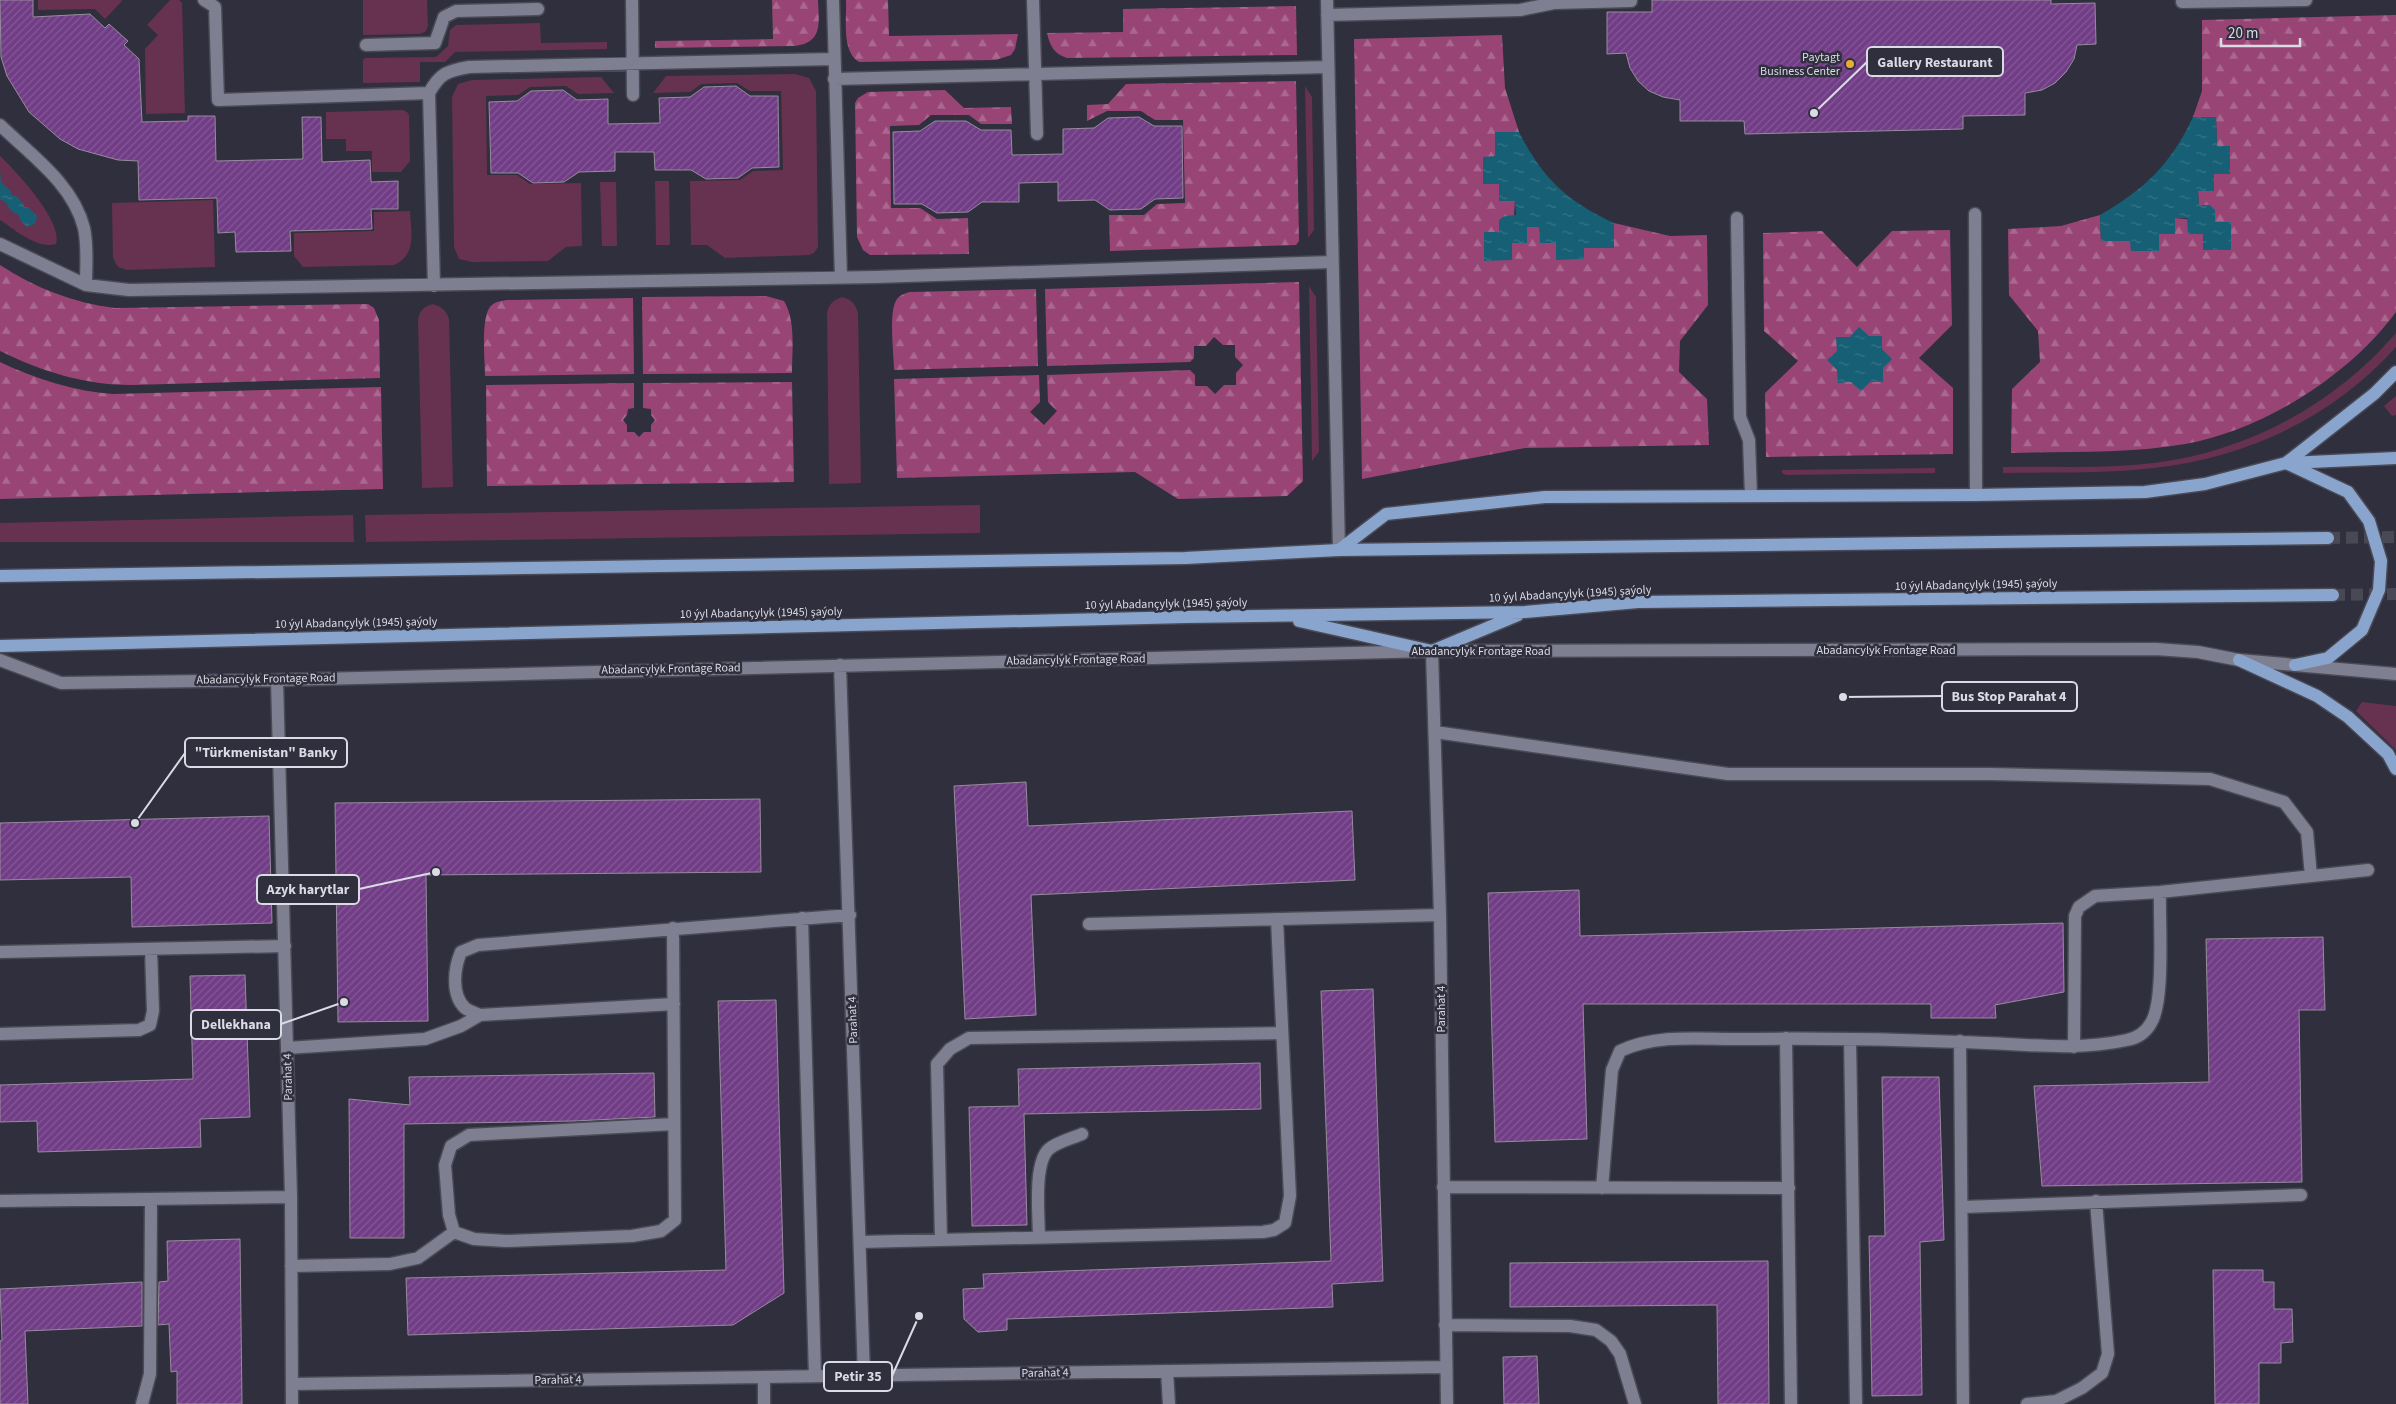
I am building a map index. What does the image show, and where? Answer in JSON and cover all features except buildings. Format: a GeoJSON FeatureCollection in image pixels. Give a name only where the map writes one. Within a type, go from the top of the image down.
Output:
{"type":"FeatureCollection","features":[{"type":"Feature","properties":{"kind":"main road"},"geometry":{"type":"LineString","coordinates":[[2286,463],[2374,394],[2396,372]]}},
{"type":"Feature","properties":{"kind":"main road"},"geometry":{"type":"LineString","coordinates":[[1339,550],[1386,514],[1545,497],[1976,495],[2145,492],[2205,484],[2286,463],[2396,458]]}},
{"type":"Feature","properties":{"kind":"main road"},"geometry":{"type":"LineString","coordinates":[[2286,463],[2348,492],[2369,521],[2381,561],[2379,590],[2362,630],[2328,658],[2295,665]]}},
{"type":"Feature","properties":{"kind":"main road"},"geometry":{"type":"LineString","coordinates":[[0,576],[1186,558],[1339,550],[2328,538]]}},
{"type":"Feature","properties":{"kind":"main road","name":"10 ýyl Abadançylyk (1945) şaýoly"},"geometry":{"type":"LineString","coordinates":[[0,646],[1525,612],[1638,602],[2333,595]]}},
{"type":"Feature","properties":{"kind":"main road"},"geometry":{"type":"LineString","coordinates":[[1280,616],[1432,651],[1525,612]]}},
{"type":"Feature","properties":{"kind":"main road"},"geometry":{"type":"LineString","coordinates":[[2239,660],[2317,696],[2348,717],[2388,754],[2396,769]]}},
{"type":"Feature","properties":{"kind":"street"},"geometry":{"type":"LineString","coordinates":[[204,0],[215,7],[218,100],[429,93]]}},
{"type":"Feature","properties":{"kind":"street"},"geometry":{"type":"LineString","coordinates":[[632,0],[633,95]]}},
{"type":"Feature","properties":{"kind":"street"},"geometry":{"type":"LineString","coordinates":[[833,0],[840,278]]}},
{"type":"Feature","properties":{"kind":"street"},"geometry":{"type":"LineString","coordinates":[[1033,0],[1036,134]]}},
{"type":"Feature","properties":{"kind":"street"},"geometry":{"type":"LineString","coordinates":[[1327,0],[1339,550]]}},
{"type":"Feature","properties":{"kind":"street"},"geometry":{"type":"LineString","coordinates":[[2182,2],[2306,0]]}},
{"type":"Feature","properties":{"kind":"street"},"geometry":{"type":"LineString","coordinates":[[1328,15],[1520,10],[1554,3],[1631,1]]}},
{"type":"Feature","properties":{"kind":"street"},"geometry":{"type":"LineString","coordinates":[[366,45],[435,43],[444,17],[456,5],[506,5],[538,9]]}},
{"type":"Feature","properties":{"kind":"street"},"geometry":{"type":"LineString","coordinates":[[434,286],[429,93],[437,79],[449,71],[469,67],[834,59]]}},
{"type":"Feature","properties":{"kind":"street"},"geometry":{"type":"LineString","coordinates":[[834,79],[1328,67]]}},
{"type":"Feature","properties":{"kind":"street"},"geometry":{"type":"LineString","coordinates":[[0,125],[63,185],[77,208],[84,229],[86,285]]}},
{"type":"Feature","properties":{"kind":"street"},"geometry":{"type":"LineString","coordinates":[[1975,214],[1976,495]]}},
{"type":"Feature","properties":{"kind":"street"},"geometry":{"type":"LineString","coordinates":[[1737,218],[1740,417],[1749,440],[1751,496]]}},
{"type":"Feature","properties":{"kind":"street"},"geometry":{"type":"LineString","coordinates":[[0,244],[86,285],[129,290],[840,278],[1332,262]]}},
{"type":"Feature","properties":{"kind":"street","name":"Abadancylyk Frontage Road"},"geometry":{"type":"LineString","coordinates":[[0,660],[61,683],[277,680],[1432,651],[2156,649],[2198,652],[2239,660]]}},
{"type":"Feature","properties":{"kind":"street","name":"Parahat 4"},"geometry":{"type":"LineString","coordinates":[[1432,651],[1440,915],[1447,1404]]}},
{"type":"Feature","properties":{"kind":"street"},"geometry":{"type":"LineString","coordinates":[[2239,660],[2396,674]]}},
{"type":"Feature","properties":{"kind":"street","name":"Parahat 4"},"geometry":{"type":"LineString","coordinates":[[840,665],[850,915],[864,1376]]}},
{"type":"Feature","properties":{"kind":"street","name":"Parahat 4"},"geometry":{"type":"LineString","coordinates":[[277,680],[291,1197],[292,1404]]}},
{"type":"Feature","properties":{"kind":"street"},"geometry":{"type":"LineString","coordinates":[[1435,732],[1728,774],[1990,774],[2210,779],[2284,802],[2307,832],[2310,876]]}},
{"type":"Feature","properties":{"kind":"street"},"geometry":{"type":"LineString","coordinates":[[2074,1047],[2075,916],[2078,907],[2095,896],[2160,892],[2368,870]]}},
{"type":"Feature","properties":{"kind":"street"},"geometry":{"type":"LineString","coordinates":[[1602,1188],[1612,1070],[1620,1051],[1637,1043],[1674,1039],[1786,1038],[2074,1047],[2128,1040],[2142,1034],[2152,1023],[2158,996],[2160,892]]}},
{"type":"Feature","properties":{"kind":"street"},"geometry":{"type":"LineString","coordinates":[[480,1015],[466,1009],[458,997],[455,966],[461,952],[478,945],[850,915]]}},
{"type":"Feature","properties":{"kind":"street"},"geometry":{"type":"LineString","coordinates":[[1089,924],[1440,915]]}},
{"type":"Feature","properties":{"kind":"street"},"geometry":{"type":"LineString","coordinates":[[802,918],[816,1376]]}},
{"type":"Feature","properties":{"kind":"street"},"geometry":{"type":"LineString","coordinates":[[860,1242],[1263,1232],[1274,1230],[1284,1223],[1290,1196],[1277,920]]}},
{"type":"Feature","properties":{"kind":"street"},"geometry":{"type":"LineString","coordinates":[[454,1232],[474,1239],[506,1241],[632,1236],[661,1231],[675,1220],[673,928]]}},
{"type":"Feature","properties":{"kind":"street"},"geometry":{"type":"LineString","coordinates":[[0,952],[285,946]]}},
{"type":"Feature","properties":{"kind":"street"},"geometry":{"type":"LineString","coordinates":[[0,1034],[139,1030],[150,1025],[154,1011],[151,949]]}},
{"type":"Feature","properties":{"kind":"street"},"geometry":{"type":"LineString","coordinates":[[287,1048],[426,1039],[460,1026],[480,1015],[674,1004]]}},
{"type":"Feature","properties":{"kind":"street"},"geometry":{"type":"LineString","coordinates":[[941,1240],[937,1064],[950,1049],[969,1038],[1281,1032]]}},
{"type":"Feature","properties":{"kind":"street"},"geometry":{"type":"LineString","coordinates":[[1786,1038],[1792,1404]]}},
{"type":"Feature","properties":{"kind":"street"},"geometry":{"type":"LineString","coordinates":[[1850,1039],[1856,1404]]}},
{"type":"Feature","properties":{"kind":"street"},"geometry":{"type":"LineString","coordinates":[[1960,1042],[1963,1207],[1963,1404]]}},
{"type":"Feature","properties":{"kind":"street"},"geometry":{"type":"LineString","coordinates":[[454,1232],[449,1215],[445,1165],[451,1146],[469,1135],[674,1124]]}},
{"type":"Feature","properties":{"kind":"street"},"geometry":{"type":"LineString","coordinates":[[1039,1238],[1040,1169],[1044,1158],[1050,1148],[1082,1134]]}},
{"type":"Feature","properties":{"kind":"street"},"geometry":{"type":"LineString","coordinates":[[1443,1188],[1789,1188]]}},
{"type":"Feature","properties":{"kind":"street"},"geometry":{"type":"LineString","coordinates":[[1963,1207],[2301,1195]]}},
{"type":"Feature","properties":{"kind":"street"},"geometry":{"type":"LineString","coordinates":[[0,1201],[291,1197]]}},
{"type":"Feature","properties":{"kind":"street"},"geometry":{"type":"LineString","coordinates":[[142,1404],[150,1374],[151,1199]]}},
{"type":"Feature","properties":{"kind":"street"},"geometry":{"type":"LineString","coordinates":[[2027,1404],[2056,1400],[2082,1388],[2102,1373],[2108,1354],[2096,1201]]}},
{"type":"Feature","properties":{"kind":"street"},"geometry":{"type":"LineString","coordinates":[[291,1266],[399,1262],[418,1258],[454,1232]]}},
{"type":"Feature","properties":{"kind":"street"},"geometry":{"type":"LineString","coordinates":[[1445,1325],[1555,1325],[1596,1330],[1611,1341],[1620,1354],[1635,1404]]}},
{"type":"Feature","properties":{"kind":"street","name":"Parahat 4"},"geometry":{"type":"LineString","coordinates":[[292,1384],[1446,1367]]}},
{"type":"Feature","properties":{"kind":"street"},"geometry":{"type":"LineString","coordinates":[[1167,1371],[1169,1404]]}},
{"type":"Feature","properties":{"kind":"street"},"geometry":{"type":"LineString","coordinates":[[764,1377],[764,1404]]}},
{"type":"Feature","properties":{"kind":"shaded area"},"geometry":{"type":"Polygon","coordinates":[[[38,0],[122,1],[105,19],[95,9],[38,10],[38,0]]]}},
{"type":"Feature","properties":{"kind":"shaded area"},"geometry":{"type":"Polygon","coordinates":[[[170,0],[179,0],[182,3],[185,113],[146,114],[145,49],[158,35],[147,25],[170,0]]]}},
{"type":"Feature","properties":{"kind":"shaded area"},"geometry":{"type":"Polygon","coordinates":[[[363,0],[427,0],[428,26],[425,32],[419,34],[363,35],[363,0]]]}},
{"type":"Feature","properties":{"kind":"shaded area"},"geometry":{"type":"Polygon","coordinates":[[[540,23],[541,43],[607,42],[607,49],[455,52],[445,62],[420,62],[420,82],[363,83],[363,60],[365,58],[436,57],[448,46],[450,30],[456,25],[540,23]]]}},
{"type":"Feature","properties":{"kind":"shaded area"},"geometry":{"type":"Polygon","coordinates":[[[795,74],[809,78],[816,91],[818,247],[814,253],[809,255],[725,258],[707,245],[691,245],[690,181],[740,180],[753,171],[783,170],[781,91],[750,91],[737,83],[701,84],[690,92],[653,93],[666,76],[795,74]]]}},
{"type":"Feature","properties":{"kind":"shaded area"},"geometry":{"type":"Polygon","coordinates":[[[601,77],[614,93],[578,94],[566,86],[530,87],[518,95],[486,96],[487,175],[517,175],[530,184],[581,183],[582,246],[566,247],[548,261],[472,262],[459,259],[454,247],[452,97],[458,84],[472,80],[601,77]]]}},
{"type":"Feature","properties":{"kind":"shaded area"},"geometry":{"type":"Polygon","coordinates":[[[1305,86],[1312,97],[1314,230],[1308,238],[1305,86]]]}},
{"type":"Feature","properties":{"kind":"shaded area"},"geometry":{"type":"Polygon","coordinates":[[[403,110],[409,115],[410,161],[401,172],[372,172],[372,151],[346,151],[346,139],[326,139],[326,112],[403,110]]]}},
{"type":"Feature","properties":{"kind":"shaded area"},"geometry":{"type":"Polygon","coordinates":[[[0,156],[27,184],[46,210],[56,234],[56,244],[49,245],[34,241],[0,220],[0,156]]]}},
{"type":"Feature","properties":{"kind":"shaded area"},"geometry":{"type":"Polygon","coordinates":[[[655,181],[669,181],[670,245],[656,245],[655,181]]]}},
{"type":"Feature","properties":{"kind":"shaded area"},"geometry":{"type":"Polygon","coordinates":[[[600,182],[616,182],[617,246],[602,246],[600,182]]]}},
{"type":"Feature","properties":{"kind":"shaded area"},"geometry":{"type":"Polygon","coordinates":[[[213,200],[215,267],[127,270],[118,267],[113,258],[112,203],[213,200]]]}},
{"type":"Feature","properties":{"kind":"shaded area"},"geometry":{"type":"Polygon","coordinates":[[[410,211],[411,242],[409,249],[401,261],[394,265],[303,267],[294,256],[294,233],[374,231],[374,212],[410,211]]]}},
{"type":"Feature","properties":{"kind":"shaded area"},"geometry":{"type":"Polygon","coordinates":[[[1309,286],[1316,297],[1319,452],[1312,461],[1309,286]]]}},
{"type":"Feature","properties":{"kind":"shaded area"},"geometry":{"type":"Polygon","coordinates":[[[842,297],[853,302],[858,313],[861,483],[829,484],[827,313],[832,303],[842,297]]]}},
{"type":"Feature","properties":{"kind":"shaded area"},"geometry":{"type":"Polygon","coordinates":[[[433,304],[443,309],[449,319],[453,487],[422,488],[418,320],[422,309],[433,304]]]}},
{"type":"Feature","properties":{"kind":"shaded area"},"geometry":{"type":"Polygon","coordinates":[[[2396,333],[2396,347],[2372,372],[2345,394],[2286,430],[2255,444],[2222,455],[2154,468],[2097,472],[2003,473],[2003,467],[2097,467],[2154,463],[2189,457],[2223,448],[2256,436],[2287,421],[2317,403],[2372,359],[2396,333]]]}},
{"type":"Feature","properties":{"kind":"shaded area"},"geometry":{"type":"Polygon","coordinates":[[[2396,396],[2396,415],[2392,416],[2384,406],[2396,396]]]}},
{"type":"Feature","properties":{"kind":"shaded area"},"geometry":{"type":"Polygon","coordinates":[[[1935,468],[1935,473],[1786,475],[1782,473],[1782,470],[1935,468]]]}},
{"type":"Feature","properties":{"kind":"shaded area"},"geometry":{"type":"Polygon","coordinates":[[[980,505],[980,533],[366,542],[365,515],[980,505]]]}},
{"type":"Feature","properties":{"kind":"shaded area"},"geometry":{"type":"Polygon","coordinates":[[[353,515],[354,542],[0,542],[0,523],[353,515]]]}},
{"type":"Feature","properties":{"kind":"shaded area"},"geometry":{"type":"Polygon","coordinates":[[[2362,702],[2396,706],[2396,750],[2356,711],[2362,702]]]}},
{"type":"Feature","properties":{"kind":"green space"},"geometry":{"type":"Polygon","coordinates":[[[772,0],[818,0],[819,16],[815,36],[810,41],[794,46],[655,48],[655,41],[773,39],[772,0]]]}},
{"type":"Feature","properties":{"kind":"green space"},"geometry":{"type":"Polygon","coordinates":[[[846,0],[888,0],[889,36],[1018,34],[1015,49],[1011,55],[996,60],[859,62],[853,57],[847,42],[846,0]]]}},
{"type":"Feature","properties":{"kind":"green space"},"geometry":{"type":"Polygon","coordinates":[[[1296,6],[1297,55],[1067,58],[1053,49],[1047,33],[1123,32],[1123,9],[1296,6]]]}},
{"type":"Feature","properties":{"kind":"green space"},"geometry":{"type":"Polygon","coordinates":[[[2396,15],[2396,312],[2377,335],[2354,358],[2302,397],[2274,413],[2215,437],[2185,444],[2142,449],[2098,452],[2011,453],[2012,389],[2040,362],[2038,331],[2009,295],[2008,229],[2061,226],[2100,215],[2101,241],[2131,241],[2131,251],[2159,251],[2159,234],[2175,218],[2215,222],[2199,206],[2198,191],[2214,174],[2230,174],[2217,146],[2216,117],[2193,117],[2202,91],[2202,20],[2396,15]]]}},
{"type":"Feature","properties":{"kind":"green space"},"geometry":{"type":"Polygon","coordinates":[[[1502,35],[1505,88],[1519,132],[1495,132],[1495,157],[1483,157],[1483,184],[1499,184],[1515,201],[1512,243],[1527,227],[1539,227],[1556,243],[1556,260],[1584,248],[1614,248],[1614,223],[1670,236],[1707,235],[1708,305],[1680,341],[1679,372],[1707,399],[1709,445],[1525,448],[1362,479],[1354,39],[1502,35]]]}},
{"type":"Feature","properties":{"kind":"green space"},"geometry":{"type":"Polygon","coordinates":[[[1296,81],[1299,241],[1296,245],[1110,251],[1109,215],[1144,215],[1157,204],[1185,203],[1183,120],[1155,120],[1141,111],[1107,111],[1087,121],[1087,105],[1108,104],[1126,84],[1296,81]]]}},
{"type":"Feature","properties":{"kind":"green space"},"geometry":{"type":"Polygon","coordinates":[[[945,90],[964,108],[1011,107],[1012,124],[981,124],[969,115],[931,115],[919,125],[890,126],[891,208],[920,208],[937,219],[968,218],[969,254],[870,255],[863,250],[857,237],[855,103],[858,98],[868,92],[945,90]]]}},
{"type":"Feature","properties":{"kind":"green space"},"geometry":{"type":"Polygon","coordinates":[[[1950,230],[1952,325],[1919,358],[1953,388],[1953,454],[1766,457],[1765,393],[1798,361],[1764,331],[1763,233],[1822,231],[1857,267],[1892,231],[1950,230]]]}},
{"type":"Feature","properties":{"kind":"green space"},"geometry":{"type":"Polygon","coordinates":[[[0,265],[27,281],[55,293],[100,306],[115,308],[368,304],[374,308],[379,320],[380,378],[132,385],[98,383],[64,376],[0,351],[0,265]]]}},
{"type":"Feature","properties":{"kind":"green space"},"geometry":{"type":"Polygon","coordinates":[[[1299,282],[1303,481],[1287,496],[1178,499],[1135,472],[897,478],[894,379],[1039,375],[1040,402],[1030,412],[1044,425],[1057,411],[1048,402],[1047,375],[1190,370],[1195,375],[1195,386],[1207,386],[1215,394],[1224,385],[1236,385],[1236,373],[1243,365],[1235,357],[1235,345],[1223,345],[1214,337],[1206,346],[1194,346],[1194,358],[1190,362],[1047,366],[1045,289],[1299,282]]]}},
{"type":"Feature","properties":{"kind":"green space"},"geometry":{"type":"Polygon","coordinates":[[[1036,289],[1038,366],[894,370],[893,313],[894,305],[901,295],[910,292],[1036,289]]]}},
{"type":"Feature","properties":{"kind":"green space"},"geometry":{"type":"Polygon","coordinates":[[[766,296],[784,301],[788,309],[792,327],[792,373],[643,374],[642,297],[766,296]]]}},
{"type":"Feature","properties":{"kind":"green space"},"geometry":{"type":"Polygon","coordinates":[[[633,298],[634,374],[485,376],[484,338],[486,318],[488,310],[495,303],[507,300],[633,298]]]}},
{"type":"Feature","properties":{"kind":"green space"},"geometry":{"type":"Polygon","coordinates":[[[0,362],[27,374],[55,383],[113,394],[381,387],[383,489],[0,499],[0,362]]]}},
{"type":"Feature","properties":{"kind":"green space"},"geometry":{"type":"Polygon","coordinates":[[[792,382],[794,482],[487,486],[486,385],[634,383],[634,408],[628,409],[627,415],[623,420],[627,425],[627,432],[634,432],[639,437],[644,432],[651,432],[651,425],[655,420],[651,415],[651,409],[643,408],[643,383],[792,382]]]}},
{"type":"Feature","properties":{"kind":"water"},"geometry":{"type":"Polygon","coordinates":[[[2193,117],[2216,117],[2217,146],[2230,146],[2230,174],[2214,174],[2214,191],[2198,191],[2199,205],[2210,205],[2215,210],[2215,222],[2231,222],[2231,250],[2203,250],[2203,234],[2188,234],[2187,218],[2175,218],[2175,234],[2159,234],[2159,251],[2131,251],[2130,241],[2101,241],[2100,215],[2130,195],[2155,174],[2176,148],[2193,117]]]}},
{"type":"Feature","properties":{"kind":"water"},"geometry":{"type":"Polygon","coordinates":[[[1495,132],[1519,132],[1537,163],[1558,187],[1597,215],[1614,223],[1614,248],[1584,248],[1584,259],[1556,260],[1556,243],[1540,243],[1539,227],[1527,227],[1527,243],[1512,243],[1512,260],[1484,261],[1484,232],[1499,232],[1499,220],[1504,216],[1516,215],[1515,201],[1499,201],[1499,184],[1483,184],[1483,157],[1495,156],[1495,132]]]}},
{"type":"Feature","properties":{"kind":"water"},"geometry":{"type":"Polygon","coordinates":[[[0,170],[1,182],[11,191],[11,195],[16,196],[24,204],[24,207],[29,208],[37,216],[35,224],[27,227],[19,219],[19,215],[10,210],[5,201],[0,200],[0,170]]]}},
{"type":"Feature","properties":{"kind":"water"},"geometry":{"type":"Polygon","coordinates":[[[1859,327],[1869,336],[1882,336],[1882,349],[1892,359],[1883,368],[1883,382],[1870,382],[1861,391],[1851,382],[1838,383],[1837,370],[1827,360],[1837,351],[1836,337],[1850,337],[1859,327]]]}},
{"type":"Feature","properties":{"kind":"tunnel"},"geometry":{"type":"LineString","coordinates":[[2328,538],[2396,537]]}},
{"type":"Feature","properties":{"kind":"tunnel"},"geometry":{"type":"LineString","coordinates":[[2333,595],[2396,594]]}},
{"type":"Feature","properties":{"kind":"place","name":"Paytagt Business Center"},"geometry":{"type":"Point","coordinates":[1850,64]}},
{"type":"Feature","properties":{"kind":"place","name":"Gallery Restaurant"},"geometry":{"type":"Point","coordinates":[1814,113]}},
{"type":"Feature","properties":{"kind":"place","name":"Bus Stop Parahat 4"},"geometry":{"type":"Point","coordinates":[1843,697]}},
{"type":"Feature","properties":{"kind":"place","name":"\"Türkmenistan\" Banky"},"geometry":{"type":"Point","coordinates":[135,823]}},
{"type":"Feature","properties":{"kind":"place","name":"Azyk harytlar"},"geometry":{"type":"Point","coordinates":[436,872]}},
{"type":"Feature","properties":{"kind":"place","name":"Dellekhana"},"geometry":{"type":"Point","coordinates":[344,1002]}},
{"type":"Feature","properties":{"kind":"place","name":"Petir 35"},"geometry":{"type":"Point","coordinates":[919,1316]}}]}
